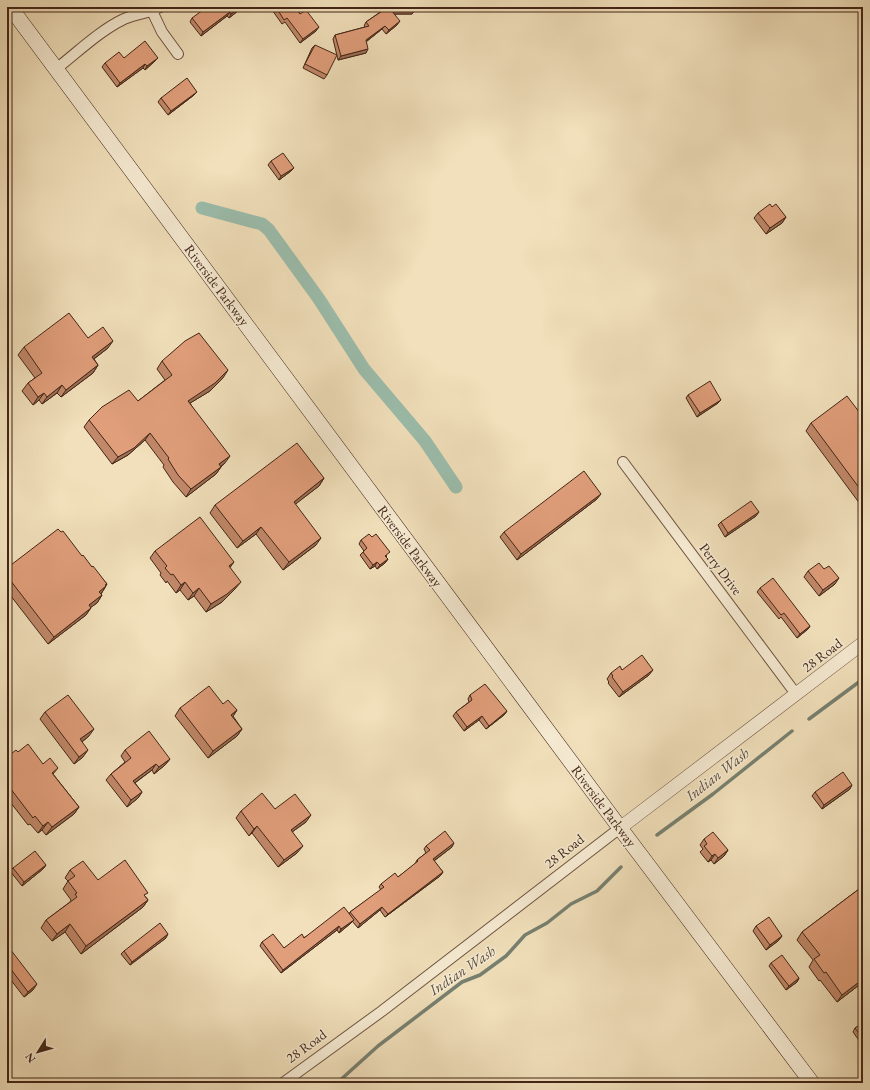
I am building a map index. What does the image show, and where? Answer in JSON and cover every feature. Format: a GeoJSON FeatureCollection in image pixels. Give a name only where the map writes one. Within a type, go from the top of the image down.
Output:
{"type":"FeatureCollection","features":[{"type":"Feature","properties":{"kind":"main road","name":"Riverside Parkway"},"geometry":{"type":"LineString","coordinates":[[10,7],[620,828],[812,1083]]}},
{"type":"Feature","properties":{"kind":"street"},"geometry":{"type":"LineString","coordinates":[[56,69],[107,28],[126,18],[156,9],[162,32],[178,54]]}},
{"type":"Feature","properties":{"kind":"street","name":"Perry Drive"},"geometry":{"type":"LineString","coordinates":[[623,462],[796,694]]}},
{"type":"Feature","properties":{"kind":"street","name":"28 Road"},"geometry":{"type":"LineString","coordinates":[[284,1083],[382,1011],[863,643]]}},
{"type":"Feature","properties":{"kind":"building"},"geometry":{"type":"Polygon","coordinates":[[[207,7],[241,7],[231,14],[230,12],[203,32],[192,18],[207,7]]]}},
{"type":"Feature","properties":{"kind":"building"},"geometry":{"type":"Polygon","coordinates":[[[276,7],[295,7],[300,14],[306,10],[319,27],[303,39],[287,18],[284,20],[276,7]]]}},
{"type":"Feature","properties":{"kind":"building"},"geometry":{"type":"Polygon","coordinates":[[[388,7],[415,7],[415,10],[391,10],[400,21],[389,30],[385,26],[366,40],[368,49],[341,56],[335,35],[369,26],[366,22],[388,7]]]}},
{"type":"Feature","properties":{"kind":"building"},"geometry":{"type":"Polygon","coordinates":[[[145,41],[158,58],[147,66],[145,64],[120,83],[105,63],[119,52],[124,58],[145,41]]]}},
{"type":"Feature","properties":{"kind":"building"},"geometry":{"type":"Polygon","coordinates":[[[315,45],[337,55],[327,75],[305,64],[315,45]]]}},
{"type":"Feature","properties":{"kind":"building"},"geometry":{"type":"Polygon","coordinates":[[[187,78],[197,92],[171,111],[161,98],[187,78]]]}},
{"type":"Feature","properties":{"kind":"building"},"geometry":{"type":"Polygon","coordinates":[[[283,153],[294,168],[281,176],[271,161],[283,153]]]}},
{"type":"Feature","properties":{"kind":"building"},"geometry":{"type":"Polygon","coordinates":[[[770,204],[772,207],[776,204],[786,217],[770,228],[758,213],[770,204]]]}},
{"type":"Feature","properties":{"kind":"building"},"geometry":{"type":"Polygon","coordinates":[[[69,313],[88,338],[103,327],[113,341],[92,357],[98,365],[66,390],[62,385],[47,397],[44,393],[38,397],[28,383],[42,373],[24,347],[69,313]]]}},
{"type":"Feature","properties":{"kind":"building"},"geometry":{"type":"Polygon","coordinates":[[[199,333],[228,370],[215,383],[188,401],[230,456],[219,464],[221,467],[191,489],[178,475],[168,459],[169,458],[150,433],[134,448],[118,457],[89,420],[102,407],[129,390],[138,401],[172,375],[162,361],[185,341],[199,333]]]}},
{"type":"Feature","properties":{"kind":"building"},"geometry":{"type":"Polygon","coordinates":[[[710,381],[721,400],[700,413],[688,395],[710,381]]]}},
{"type":"Feature","properties":{"kind":"building"},"geometry":{"type":"Polygon","coordinates":[[[847,396],[863,417],[863,493],[811,423],[847,396]]]}},
{"type":"Feature","properties":{"kind":"building"},"geometry":{"type":"Polygon","coordinates":[[[297,443],[324,478],[294,502],[321,538],[289,562],[261,527],[243,541],[215,505],[297,443]]]}},
{"type":"Feature","properties":{"kind":"building"},"geometry":{"type":"Polygon","coordinates":[[[584,471],[601,494],[521,554],[504,532],[584,471]]]}},
{"type":"Feature","properties":{"kind":"building"},"geometry":{"type":"Polygon","coordinates":[[[751,501],[759,512],[728,533],[721,522],[751,501]]]}},
{"type":"Feature","properties":{"kind":"building"},"geometry":{"type":"Polygon","coordinates":[[[200,517],[234,562],[229,566],[241,582],[227,594],[211,604],[199,588],[193,593],[185,582],[181,585],[173,574],[171,575],[165,568],[167,566],[155,551],[200,517]]]}},
{"type":"Feature","properties":{"kind":"building"},"geometry":{"type":"Polygon","coordinates":[[[58,529],[61,532],[63,531],[82,556],[83,555],[92,567],[93,566],[107,584],[99,592],[102,595],[89,605],[91,608],[54,637],[7,576],[7,568],[58,529]]]}},
{"type":"Feature","properties":{"kind":"building"},"geometry":{"type":"Polygon","coordinates":[[[369,534],[372,537],[376,534],[390,552],[385,556],[388,559],[380,565],[377,562],[373,565],[363,552],[367,548],[361,540],[369,534]]]}},
{"type":"Feature","properties":{"kind":"building"},"geometry":{"type":"Polygon","coordinates":[[[819,563],[824,569],[829,566],[839,578],[823,590],[808,571],[819,563]]]}},
{"type":"Feature","properties":{"kind":"building"},"geometry":{"type":"Polygon","coordinates":[[[773,578],[810,626],[800,634],[784,613],[781,615],[760,588],[773,578]]]}},
{"type":"Feature","properties":{"kind":"building"},"geometry":{"type":"Polygon","coordinates":[[[642,655],[653,670],[623,692],[612,677],[613,676],[611,673],[620,666],[622,670],[642,655]]]}},
{"type":"Feature","properties":{"kind":"building"},"geometry":{"type":"Polygon","coordinates":[[[485,684],[507,711],[489,726],[482,716],[467,727],[456,712],[472,700],[470,695],[485,684]]]}},
{"type":"Feature","properties":{"kind":"building"},"geometry":{"type":"Polygon","coordinates":[[[209,686],[223,704],[228,700],[237,710],[231,715],[242,729],[213,751],[180,708],[209,686]]]}},
{"type":"Feature","properties":{"kind":"building"},"geometry":{"type":"Polygon","coordinates":[[[68,695],[94,729],[80,739],[88,750],[79,757],[45,712],[68,695]]]}},
{"type":"Feature","properties":{"kind":"building"},"geometry":{"type":"Polygon","coordinates":[[[149,731],[170,759],[159,767],[156,764],[133,781],[142,792],[131,800],[111,774],[131,758],[125,750],[149,731]]]}},
{"type":"Feature","properties":{"kind":"building"},"geometry":{"type":"Polygon","coordinates":[[[28,744],[43,764],[50,758],[58,768],[52,773],[79,807],[52,827],[48,822],[43,826],[35,816],[33,818],[7,784],[7,757],[16,750],[18,752],[28,744]]]}},
{"type":"Feature","properties":{"kind":"building"},"geometry":{"type":"Polygon","coordinates":[[[843,772],[852,785],[824,805],[815,792],[843,772]]]}},
{"type":"Feature","properties":{"kind":"building"},"geometry":{"type":"Polygon","coordinates":[[[262,793],[275,809],[295,794],[311,815],[291,830],[303,846],[284,860],[257,826],[254,829],[241,811],[262,793]]]}},
{"type":"Feature","properties":{"kind":"building"},"geometry":{"type":"Polygon","coordinates":[[[445,831],[454,843],[433,859],[443,872],[388,914],[382,907],[360,924],[350,912],[384,887],[381,884],[395,873],[398,877],[418,861],[417,860],[430,850],[426,846],[445,831]]]}},
{"type":"Feature","properties":{"kind":"building"},"geometry":{"type":"Polygon","coordinates":[[[713,832],[728,850],[718,858],[715,854],[712,856],[704,846],[707,844],[704,839],[713,832]]]}},
{"type":"Feature","properties":{"kind":"building"},"geometry":{"type":"Polygon","coordinates":[[[35,851],[46,865],[24,882],[13,868],[35,851]]]}},
{"type":"Feature","properties":{"kind":"building"},"geometry":{"type":"Polygon","coordinates":[[[125,860],[148,893],[144,895],[148,900],[86,946],[70,924],[57,934],[46,920],[77,897],[75,894],[77,893],[68,881],[75,876],[70,870],[83,861],[98,880],[125,860]]]}},
{"type":"Feature","properties":{"kind":"building"},"geometry":{"type":"Polygon","coordinates":[[[863,886],[863,979],[842,995],[826,972],[824,973],[814,959],[820,955],[802,932],[863,886]]]}},
{"type":"Feature","properties":{"kind":"building"},"geometry":{"type":"Polygon","coordinates":[[[344,907],[354,920],[341,929],[339,926],[283,970],[262,942],[273,934],[284,948],[302,934],[304,938],[344,907]]]}},
{"type":"Feature","properties":{"kind":"building"},"geometry":{"type":"Polygon","coordinates":[[[769,917],[782,936],[770,945],[756,926],[769,917]]]}},
{"type":"Feature","properties":{"kind":"building"},"geometry":{"type":"Polygon","coordinates":[[[160,923],[168,934],[132,962],[124,951],[160,923]]]}},
{"type":"Feature","properties":{"kind":"building"},"geometry":{"type":"Polygon","coordinates":[[[7,945],[37,984],[28,992],[7,964],[7,945]]]}},
{"type":"Feature","properties":{"kind":"building"},"geometry":{"type":"Polygon","coordinates":[[[782,955],[799,978],[789,986],[771,963],[782,955]]]}},
{"type":"Feature","properties":{"kind":"building"},"geometry":{"type":"Polygon","coordinates":[[[863,1023],[863,1039],[855,1028],[863,1023]]]}},
{"type":"Feature","properties":{"kind":"waterway"},"geometry":{"type":"LineString","coordinates":[[202,208],[262,224],[269,230],[319,299],[364,369],[425,441],[456,487]]}},
{"type":"Feature","properties":{"kind":"waterway","name":"Indian Wash"},"geometry":{"type":"LineString","coordinates":[[809,719],[863,679]]}},
{"type":"Feature","properties":{"kind":"waterway","name":"Indian Wash"},"geometry":{"type":"LineString","coordinates":[[657,835],[713,794],[792,731]]}},
{"type":"Feature","properties":{"kind":"waterway","name":"Indian Wash"},"geometry":{"type":"LineString","coordinates":[[337,1083],[378,1046],[462,982],[480,975],[506,956],[525,935],[547,923],[571,904],[597,891],[621,867]]}}]}
